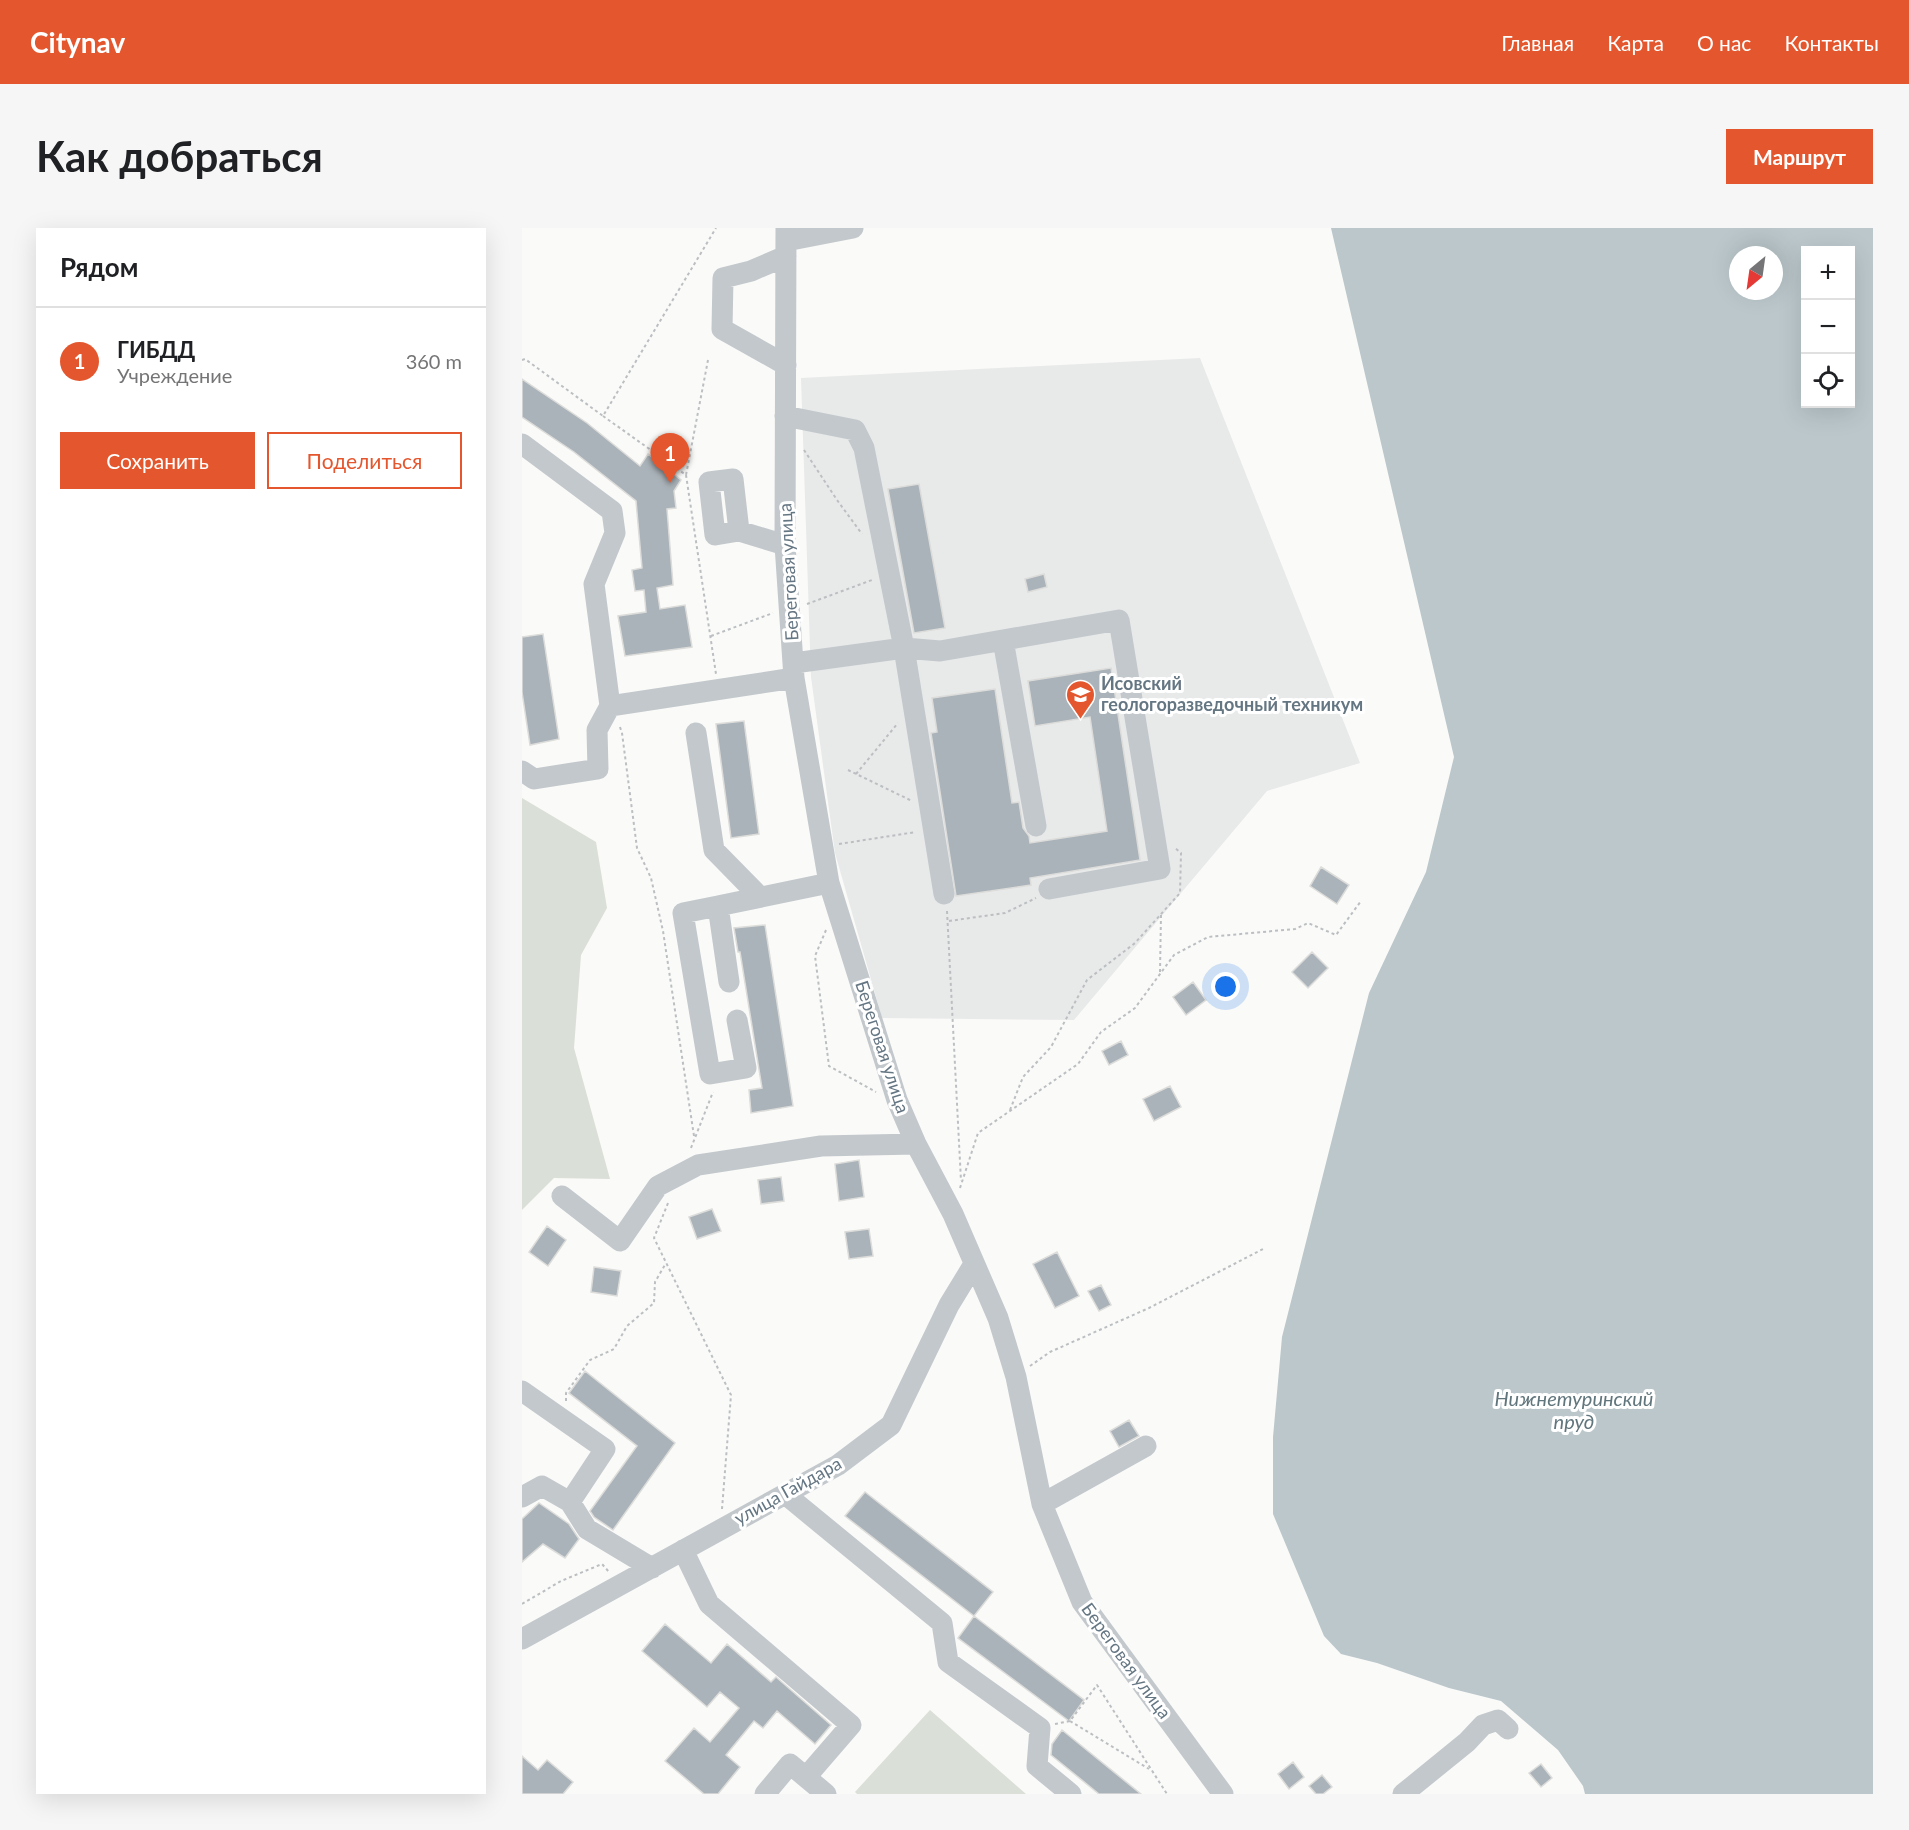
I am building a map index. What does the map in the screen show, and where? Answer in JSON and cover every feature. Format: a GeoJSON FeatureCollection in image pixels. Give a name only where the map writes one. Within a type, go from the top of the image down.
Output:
{"type":"FeatureCollection","features":[{"type":"Feature","properties":{"kind":"street"},"geometry":{"type":"LineString","coordinates":[[786,365],[722,329],[723,278],[751,271],[786,242],[853,228]]}},
{"type":"Feature","properties":{"kind":"street","name":"Береговая улица"},"geometry":{"type":"LineString","coordinates":[[786,242],[785,545],[794,670],[829,883],[899,1104],[916,1144],[953,1214],[998,1318],[1016,1377],[1042,1504],[1082,1602],[1222,1794]]}},
{"type":"Feature","properties":{"kind":"street"},"geometry":{"type":"LineString","coordinates":[[785,419],[855,430],[864,448],[904,648],[944,894]]}},
{"type":"Feature","properties":{"kind":"street"},"geometry":{"type":"LineString","coordinates":[[522,444],[612,511],[615,533],[594,584],[610,705],[597,730],[598,769],[534,778],[522,771]]}},
{"type":"Feature","properties":{"kind":"street"},"geometry":{"type":"LineString","coordinates":[[739,531],[785,545]]}},
{"type":"Feature","properties":{"kind":"street"},"geometry":{"type":"LineString","coordinates":[[610,705],[719,689],[794,670],[904,648],[940,651],[1119,620],[1160,868],[1049,889]]}},
{"type":"Feature","properties":{"kind":"street"},"geometry":{"type":"LineString","coordinates":[[1003,640],[1036,826]]}},
{"type":"Feature","properties":{"kind":"street"},"geometry":{"type":"LineString","coordinates":[[696,733],[714,850],[760,897]]}},
{"type":"Feature","properties":{"kind":"street"},"geometry":{"type":"LineString","coordinates":[[737,1020],[746,1068],[710,1074],[683,913],[829,883]]}},
{"type":"Feature","properties":{"kind":"street"},"geometry":{"type":"LineString","coordinates":[[718,906],[729,982]]}},
{"type":"Feature","properties":{"kind":"street"},"geometry":{"type":"LineString","coordinates":[[562,1196],[620,1241],[658,1186],[698,1165],[821,1146],[916,1144]]}},
{"type":"Feature","properties":{"kind":"street","name":"улица Гайдара"},"geometry":{"type":"LineString","coordinates":[[522,1639],[838,1465],[891,1425],[949,1305],[974,1264]]}},
{"type":"Feature","properties":{"kind":"street"},"geometry":{"type":"LineString","coordinates":[[522,1391],[605,1449],[570,1502]]}},
{"type":"Feature","properties":{"kind":"street"},"geometry":{"type":"LineString","coordinates":[[1042,1504],[1146,1446]]}},
{"type":"Feature","properties":{"kind":"street"},"geometry":{"type":"LineString","coordinates":[[522,1497],[542,1486],[570,1502],[587,1529],[652,1568]]}},
{"type":"Feature","properties":{"kind":"street"},"geometry":{"type":"LineString","coordinates":[[785,1494],[942,1623],[948,1662],[1040,1728],[1036,1766],[1071,1794]]}},
{"type":"Feature","properties":{"kind":"street"},"geometry":{"type":"LineString","coordinates":[[683,1550],[709,1604],[851,1725],[806,1777]]}},
{"type":"Feature","properties":{"kind":"street"},"geometry":{"type":"LineString","coordinates":[[1403,1794],[1467,1742],[1483,1725],[1498,1720],[1508,1729]]}},
{"type":"Feature","properties":{"kind":"street"},"geometry":{"type":"LineString","coordinates":[[765,1794],[790,1764],[826,1794]]}},
{"type":"Feature","properties":{"kind":"path"},"geometry":{"type":"LineString","coordinates":[[603,416],[716,228]]}},
{"type":"Feature","properties":{"kind":"path"},"geometry":{"type":"LineString","coordinates":[[522,360],[525,359],[686,475]]}},
{"type":"Feature","properties":{"kind":"path"},"geometry":{"type":"LineString","coordinates":[[708,360],[686,475],[719,689]]}},
{"type":"Feature","properties":{"kind":"path"},"geometry":{"type":"LineString","coordinates":[[785,419],[837,500],[862,533]]}},
{"type":"Feature","properties":{"kind":"path"},"geometry":{"type":"LineString","coordinates":[[856,774],[913,704]]}},
{"type":"Feature","properties":{"kind":"path"},"geometry":{"type":"LineString","coordinates":[[610,705],[622,733],[637,848],[651,878],[663,931],[694,1138]]}},
{"type":"Feature","properties":{"kind":"path"},"geometry":{"type":"LineString","coordinates":[[848,770],[930,810]]}},
{"type":"Feature","properties":{"kind":"path"},"geometry":{"type":"LineString","coordinates":[[1009,1112],[1023,1077],[1051,1047],[1087,980],[1135,943],[1180,893],[1181,853],[1154,830]]}},
{"type":"Feature","properties":{"kind":"path"},"geometry":{"type":"LineString","coordinates":[[950,921],[1005,912],[1031,900],[1044,897],[1049,889]]}},
{"type":"Feature","properties":{"kind":"path"},"geometry":{"type":"LineString","coordinates":[[944,894],[950,921],[961,1184]]}},
{"type":"Feature","properties":{"kind":"path"},"geometry":{"type":"LineString","coordinates":[[953,1214],[978,1133],[1078,1064],[1101,1032],[1135,1008],[1174,955],[1208,937],[1295,929],[1308,923],[1336,935],[1360,901]]}},
{"type":"Feature","properties":{"kind":"path"},"geometry":{"type":"LineString","coordinates":[[1160,974],[1161,915]]}},
{"type":"Feature","properties":{"kind":"path"},"geometry":{"type":"LineString","coordinates":[[840,920],[826,931],[815,956],[829,1066],[899,1104]]}},
{"type":"Feature","properties":{"kind":"path"},"geometry":{"type":"LineString","coordinates":[[720,1073],[654,1238],[732,1395],[721,1512]]}},
{"type":"Feature","properties":{"kind":"path"},"geometry":{"type":"LineString","coordinates":[[1016,1377],[1050,1352],[1149,1308],[1265,1248]]}},
{"type":"Feature","properties":{"kind":"path"},"geometry":{"type":"LineString","coordinates":[[565,1423],[566,1393],[590,1360],[614,1349],[627,1326],[654,1303],[655,1282],[666,1263]]}},
{"type":"Feature","properties":{"kind":"path"},"geometry":{"type":"LineString","coordinates":[[1040,1728],[1070,1721],[1097,1685],[1167,1794]]}},
{"type":"Feature","properties":{"kind":"path"},"geometry":{"type":"LineString","coordinates":[[1070,1721],[1152,1770]]}},
{"type":"Feature","properties":{"kind":"shaded area","name":"Исовский геологоразведочный техникум"},"geometry":{"type":"Polygon","coordinates":[[[1200,358],[1360,763],[1267,791],[1074,1020],[882,1018],[835,853],[811,677],[801,378],[1200,358]]]}},
{"type":"Feature","properties":{"kind":"shaded area"},"geometry":{"type":"Polygon","coordinates":[[[522,798],[596,842],[607,908],[581,955],[574,1048],[610,1179],[554,1178],[522,1210],[522,798]]]}},
{"type":"Feature","properties":{"kind":"shaded area"},"geometry":{"type":"Polygon","coordinates":[[[930,1710],[1026,1794],[857,1794],[855,1792],[930,1710]]]}},
{"type":"Feature","properties":{"kind":"water","name":"Нижнетуринский пруд"},"geometry":{"type":"Polygon","coordinates":[[[1331,228],[1873,228],[1873,1794],[1585,1794],[1583,1786],[1558,1750],[1501,1701],[1449,1688],[1377,1663],[1341,1654],[1324,1636],[1273,1514],[1273,1437],[1282,1337],[1369,993],[1426,872],[1454,757],[1331,228]]]}},
{"type":"Feature","properties":{"kind":"building"},"geometry":{"type":"Polygon","coordinates":[[[522,379],[587,423],[640,466],[648,454],[681,480],[674,491],[676,508],[667,509],[673,585],[657,588],[660,609],[685,605],[692,647],[625,656],[618,616],[646,612],[644,590],[635,591],[632,570],[642,568],[636,501],[574,452],[522,417],[522,379]]]}},
{"type":"Feature","properties":{"kind":"building"},"geometry":{"type":"Polygon","coordinates":[[[919,484],[945,628],[914,633],[888,489],[919,484]]]}},
{"type":"Feature","properties":{"kind":"building"},"geometry":{"type":"Polygon","coordinates":[[[1044,574],[1047,587],[1028,592],[1025,579],[1044,574]]]}},
{"type":"Feature","properties":{"kind":"building"},"geometry":{"type":"Polygon","coordinates":[[[543,634],[559,739],[530,745],[522,692],[522,637],[543,634]]]}},
{"type":"Feature","properties":{"kind":"building"},"geometry":{"type":"Polygon","coordinates":[[[1111,668],[1140,860],[1030,878],[1031,885],[956,896],[931,733],[937,732],[932,698],[995,689],[1012,803],[1019,802],[1023,828],[1029,836],[1030,843],[1107,831],[1090,717],[1035,726],[1028,681],[1111,668]]]}},
{"type":"Feature","properties":{"kind":"building"},"geometry":{"type":"Polygon","coordinates":[[[744,721],[759,834],[731,838],[716,724],[744,721]]]}},
{"type":"Feature","properties":{"kind":"building"},"geometry":{"type":"Polygon","coordinates":[[[1321,867],[1349,885],[1337,904],[1310,886],[1321,867]]]}},
{"type":"Feature","properties":{"kind":"building"},"geometry":{"type":"Polygon","coordinates":[[[765,925],[793,1106],[751,1113],[749,1090],[762,1088],[734,928],[765,925]]]}},
{"type":"Feature","properties":{"kind":"building"},"geometry":{"type":"Polygon","coordinates":[[[1312,952],[1328,968],[1308,988],[1292,972],[1312,952]]]}},
{"type":"Feature","properties":{"kind":"building"},"geometry":{"type":"Polygon","coordinates":[[[1193,982],[1206,1000],[1186,1015],[1173,997],[1193,982]]]}},
{"type":"Feature","properties":{"kind":"building"},"geometry":{"type":"Polygon","coordinates":[[[1121,1041],[1128,1055],[1109,1065],[1102,1051],[1121,1041]]]}},
{"type":"Feature","properties":{"kind":"building"},"geometry":{"type":"Polygon","coordinates":[[[1170,1086],[1181,1107],[1154,1121],[1143,1099],[1170,1086]]]}},
{"type":"Feature","properties":{"kind":"building"},"geometry":{"type":"Polygon","coordinates":[[[859,1160],[864,1197],[839,1201],[835,1164],[859,1160]]]}},
{"type":"Feature","properties":{"kind":"building"},"geometry":{"type":"Polygon","coordinates":[[[781,1177],[784,1201],[761,1204],[758,1180],[781,1177]]]}},
{"type":"Feature","properties":{"kind":"building"},"geometry":{"type":"Polygon","coordinates":[[[712,1209],[721,1231],[697,1239],[689,1217],[712,1209]]]}},
{"type":"Feature","properties":{"kind":"building"},"geometry":{"type":"Polygon","coordinates":[[[547,1226],[566,1240],[548,1266],[529,1252],[547,1226]]]}},
{"type":"Feature","properties":{"kind":"building"},"geometry":{"type":"Polygon","coordinates":[[[869,1229],[873,1256],[849,1259],[845,1232],[869,1229]]]}},
{"type":"Feature","properties":{"kind":"building"},"geometry":{"type":"Polygon","coordinates":[[[1057,1252],[1079,1296],[1055,1308],[1033,1264],[1057,1252]]]}},
{"type":"Feature","properties":{"kind":"building"},"geometry":{"type":"Polygon","coordinates":[[[594,1267],[621,1271],[617,1296],[591,1292],[594,1267]]]}},
{"type":"Feature","properties":{"kind":"building"},"geometry":{"type":"Polygon","coordinates":[[[1101,1285],[1111,1305],[1099,1311],[1088,1291],[1101,1285]]]}},
{"type":"Feature","properties":{"kind":"building"},"geometry":{"type":"Polygon","coordinates":[[[585,1371],[675,1443],[613,1530],[594,1517],[590,1511],[637,1446],[569,1393],[585,1371]]]}},
{"type":"Feature","properties":{"kind":"building"},"geometry":{"type":"Polygon","coordinates":[[[1129,1420],[1139,1436],[1119,1447],[1110,1431],[1129,1420]]]}},
{"type":"Feature","properties":{"kind":"building"},"geometry":{"type":"Polygon","coordinates":[[[865,1492],[993,1592],[974,1616],[845,1516],[865,1492]]]}},
{"type":"Feature","properties":{"kind":"building"},"geometry":{"type":"Polygon","coordinates":[[[539,1503],[569,1524],[579,1539],[565,1558],[543,1544],[522,1562],[522,1519],[539,1503]]]}},
{"type":"Feature","properties":{"kind":"building"},"geometry":{"type":"Polygon","coordinates":[[[974,1616],[1084,1700],[1069,1721],[958,1638],[974,1616]]]}},
{"type":"Feature","properties":{"kind":"building"},"geometry":{"type":"Polygon","coordinates":[[[665,1624],[711,1663],[727,1644],[771,1682],[776,1677],[831,1725],[815,1744],[777,1711],[763,1728],[754,1721],[726,1755],[740,1767],[718,1794],[704,1794],[665,1761],[694,1728],[710,1742],[739,1708],[720,1692],[707,1707],[642,1651],[665,1624]]]}},
{"type":"Feature","properties":{"kind":"building"},"geometry":{"type":"Polygon","coordinates":[[[1062,1730],[1141,1794],[1099,1794],[1051,1755],[1052,1744],[1062,1730]]]}},
{"type":"Feature","properties":{"kind":"building"},"geometry":{"type":"Polygon","coordinates":[[[522,1756],[538,1770],[547,1760],[573,1782],[563,1794],[522,1794],[522,1756]]]}},
{"type":"Feature","properties":{"kind":"building"},"geometry":{"type":"Polygon","coordinates":[[[1293,1762],[1304,1777],[1289,1789],[1278,1774],[1293,1762]]]}},
{"type":"Feature","properties":{"kind":"building"},"geometry":{"type":"Polygon","coordinates":[[[1541,1764],[1552,1778],[1541,1787],[1529,1773],[1541,1764]]]}},
{"type":"Feature","properties":{"kind":"building"},"geometry":{"type":"Polygon","coordinates":[[[1322,1775],[1332,1787],[1323,1794],[1316,1794],[1309,1786],[1322,1775]]]}},
{"type":"Feature","properties":{"kind":"place","name":"ГИБДД"},"geometry":{"type":"Point","coordinates":[670,483]}},
{"type":"Feature","properties":{"kind":"place","name":"Исовский геологоразведочный техникум"},"geometry":{"type":"Point","coordinates":[1080,720]}}]}
